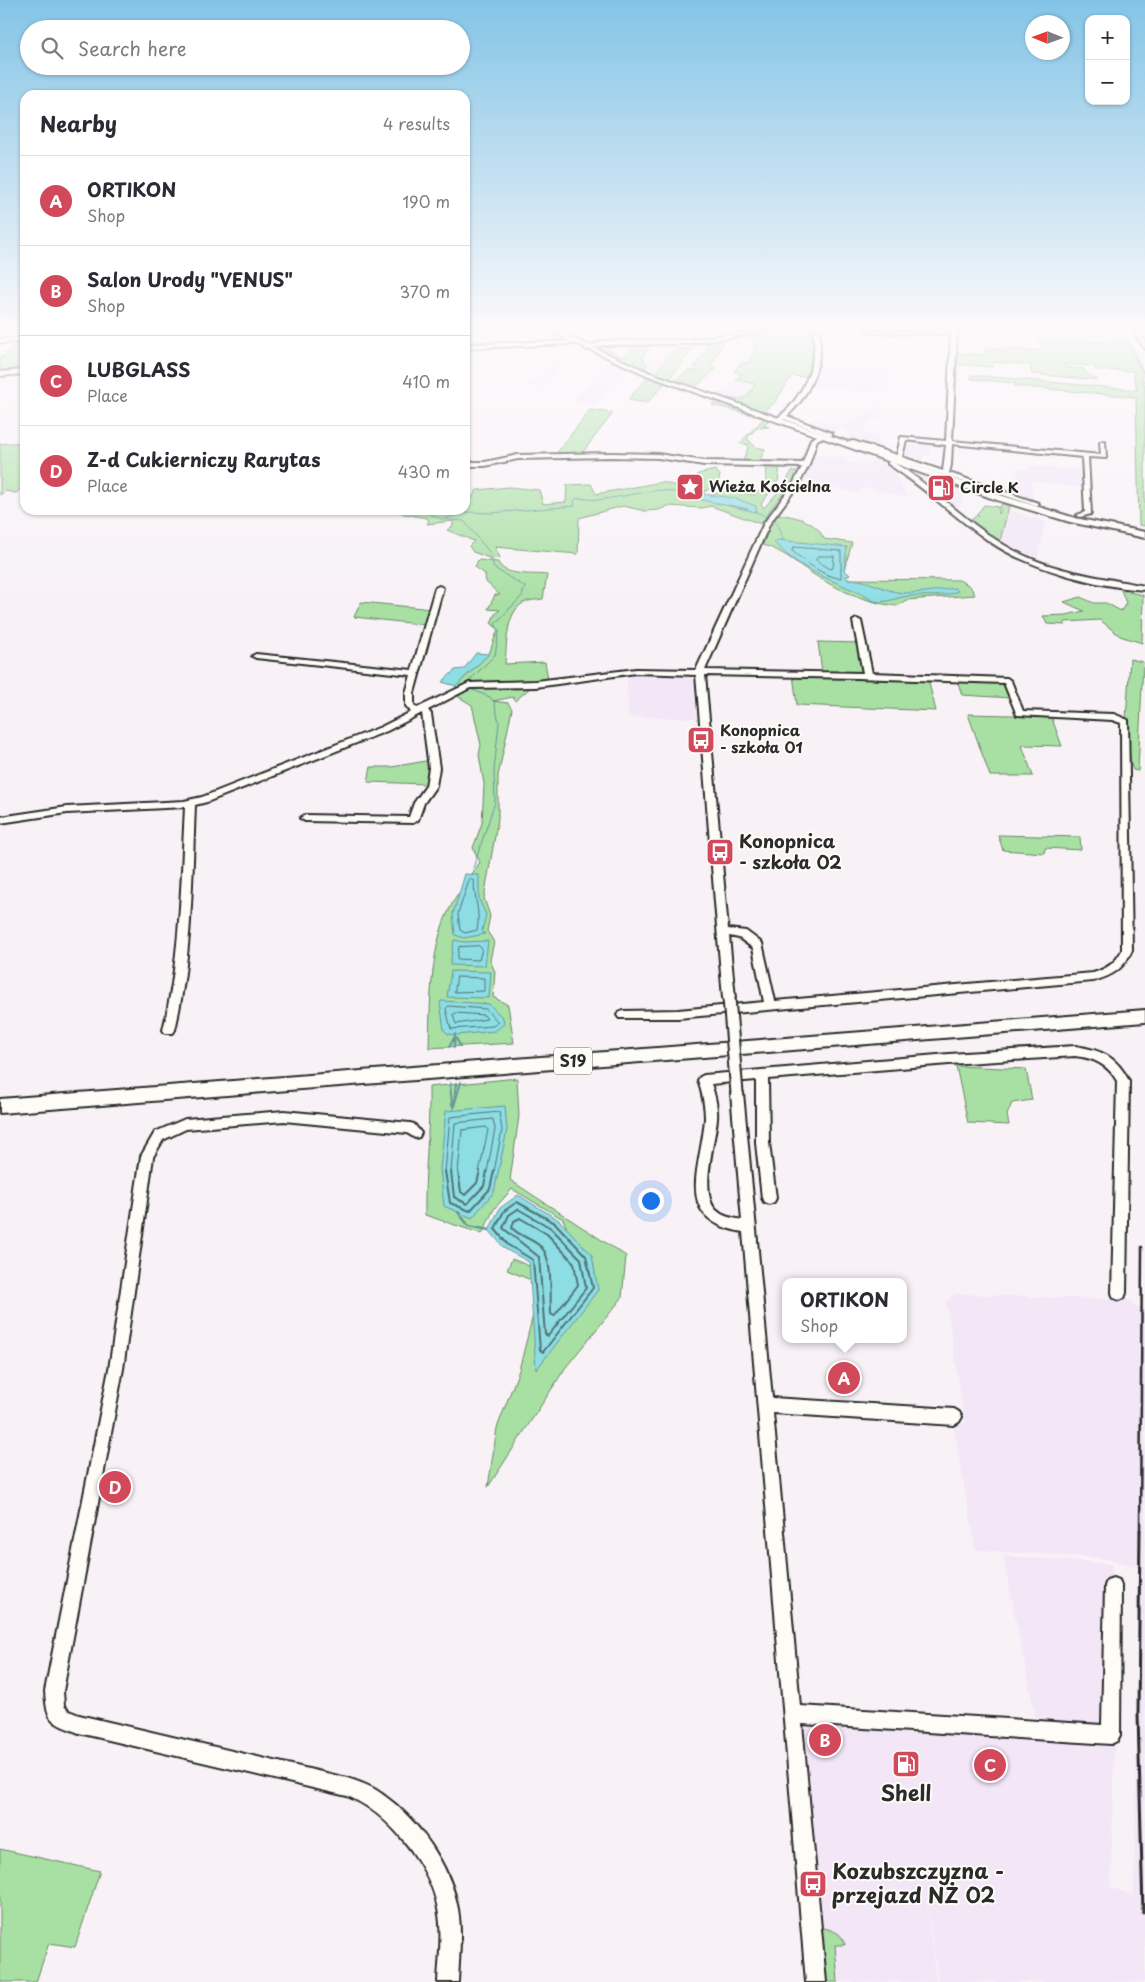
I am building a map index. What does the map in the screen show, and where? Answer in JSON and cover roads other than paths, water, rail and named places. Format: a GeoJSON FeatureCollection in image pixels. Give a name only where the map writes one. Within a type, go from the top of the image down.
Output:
{"type":"FeatureCollection","features":[{"type":"Feature","properties":{"kind":"highway","name":"S19"},"geometry":{"type":"LineString","coordinates":[[0,1095],[1145,1006]]}},
{"type":"Feature","properties":{"kind":"highway","name":"S19"},"geometry":{"type":"LineString","coordinates":[[0,1106],[1145,1016]]}},
{"type":"Feature","properties":{"kind":"main road"},"geometry":{"type":"LineString","coordinates":[[794,423],[846,444],[1035,509],[1142,535]]}},
{"type":"Feature","properties":{"kind":"street"},"geometry":{"type":"LineString","coordinates":[[942,476],[949,423]]}},
{"type":"Feature","properties":{"kind":"street"},"geometry":{"type":"LineString","coordinates":[[816,1982],[700,672],[767,523],[772,514],[794,488],[806,465],[814,442],[826,435]]}},
{"type":"Feature","properties":{"kind":"street"},"geometry":{"type":"LineString","coordinates":[[897,460],[904,438],[1105,457],[1103,442]]}},
{"type":"Feature","properties":{"kind":"street"},"geometry":{"type":"LineString","coordinates":[[470,464],[485,464],[518,457],[610,455],[658,456],[710,464],[806,465]]}},
{"type":"Feature","properties":{"kind":"street"},"geometry":{"type":"LineString","coordinates":[[1080,516],[1089,513],[1088,456]]}},
{"type":"Feature","properties":{"kind":"street"},"geometry":{"type":"LineString","coordinates":[[1036,504],[942,476],[897,460],[890,463],[994,542],[1015,553],[1072,574],[1144,588]]}},
{"type":"Feature","properties":{"kind":"street"},"geometry":{"type":"LineString","coordinates":[[306,818],[413,820],[419,803],[430,786],[434,768],[427,714],[408,702],[439,588]]}},
{"type":"Feature","properties":{"kind":"street"},"geometry":{"type":"LineString","coordinates":[[857,621],[868,676]]}},
{"type":"Feature","properties":{"kind":"street"},"geometry":{"type":"LineString","coordinates":[[256,656],[416,673]]}},
{"type":"Feature","properties":{"kind":"street"},"geometry":{"type":"LineString","coordinates":[[0,820],[67,810],[190,804],[218,796],[276,774],[420,711],[467,687],[536,684],[627,671],[1007,681],[1020,713],[1114,716],[1125,722],[1127,950],[1117,967],[1108,973],[1093,977],[678,1014],[623,1015]]}},
{"type":"Feature","properties":{"kind":"street"},"geometry":{"type":"LineString","coordinates":[[170,1030],[176,1006],[182,963],[190,804]]}},
{"type":"Feature","properties":{"kind":"street"},"geometry":{"type":"LineString","coordinates":[[723,932],[746,936],[758,946],[770,1006]]}},
{"type":"Feature","properties":{"kind":"street"},"geometry":{"type":"LineString","coordinates":[[749,1228],[733,1226],[720,1221],[709,1212],[702,1200],[701,1187],[711,1115],[704,1080],[761,1074],[1075,1051],[1101,1056],[1118,1069],[1123,1081],[1119,1293]]}},
{"type":"Feature","properties":{"kind":"street"},"geometry":{"type":"LineString","coordinates":[[761,1074],[764,1092],[762,1142],[769,1198]]}},
{"type":"Feature","properties":{"kind":"street"},"geometry":{"type":"LineString","coordinates":[[415,1133],[410,1128],[304,1118],[250,1118],[185,1124],[168,1130],[159,1136],[147,1156],[116,1369],[54,1691],[55,1710],[63,1718],[79,1724],[347,1787],[375,1800],[400,1823],[439,1880],[447,1900],[449,1915],[448,1982]]}},
{"type":"Feature","properties":{"kind":"street"},"geometry":{"type":"LineString","coordinates":[[765,1405],[954,1417]]}},
{"type":"Feature","properties":{"kind":"street"},"geometry":{"type":"LineString","coordinates":[[792,1714],[1111,1735],[1113,1586]]}},
{"type":"Feature","properties":{"kind":"water"},"geometry":{"type":"Polygon","coordinates":[[[689,494],[734,498],[756,506],[756,512],[693,498],[689,494]]]}},
{"type":"Feature","properties":{"kind":"water"},"geometry":{"type":"Polygon","coordinates":[[[779,540],[847,547],[844,570],[850,575],[845,577],[847,579],[865,581],[892,591],[907,593],[955,588],[958,591],[940,595],[908,596],[887,601],[874,601],[801,565],[774,542],[779,540]]]}},
{"type":"Feature","properties":{"kind":"water"},"geometry":{"type":"Polygon","coordinates":[[[476,653],[489,654],[456,686],[442,682],[455,670],[464,669],[476,653]]]}},
{"type":"Feature","properties":{"kind":"water"},"geometry":{"type":"Polygon","coordinates":[[[465,874],[479,875],[479,899],[486,915],[482,931],[485,934],[464,938],[455,935],[453,914],[465,874]]]}},
{"type":"Feature","properties":{"kind":"water"},"geometry":{"type":"Polygon","coordinates":[[[454,940],[464,942],[488,941],[485,966],[450,965],[454,940]]]}},
{"type":"Feature","properties":{"kind":"water"},"geometry":{"type":"Polygon","coordinates":[[[451,971],[491,972],[489,998],[447,997],[451,971]]]}},
{"type":"Feature","properties":{"kind":"water"},"geometry":{"type":"Polygon","coordinates":[[[440,1002],[489,1004],[503,1018],[504,1024],[495,1031],[457,1035],[448,1034],[444,1030],[440,1002]]]}},
{"type":"Feature","properties":{"kind":"water"},"geometry":{"type":"Polygon","coordinates":[[[505,1106],[507,1130],[494,1192],[472,1218],[444,1206],[440,1169],[446,1111],[505,1106]]]}},
{"type":"Feature","properties":{"kind":"water"},"geometry":{"type":"Polygon","coordinates":[[[518,1195],[559,1220],[592,1255],[598,1290],[536,1370],[529,1262],[505,1249],[489,1230],[500,1208],[518,1195]]]}},
{"type":"Feature","properties":{"kind":"waterway"},"geometry":{"type":"LineString","coordinates":[[470,512],[491,513],[575,506],[574,501],[577,498],[599,500],[659,490],[690,494]]}},
{"type":"Feature","properties":{"kind":"waterway"},"geometry":{"type":"LineString","coordinates":[[728,505],[748,509]]}},
{"type":"Feature","properties":{"kind":"waterway"},"geometry":{"type":"LineString","coordinates":[[755,511],[776,522],[783,540]]}},
{"type":"Feature","properties":{"kind":"waterway"},"geometry":{"type":"LineString","coordinates":[[432,515],[441,519],[464,521],[490,553],[494,568],[525,587],[522,596],[495,624],[499,631],[495,655],[464,686]]}},
{"type":"Feature","properties":{"kind":"waterway"},"geometry":{"type":"LineString","coordinates":[[446,518],[458,515]]}},
{"type":"Feature","properties":{"kind":"waterway"},"geometry":{"type":"LineString","coordinates":[[468,688],[490,697],[494,702],[499,722],[494,771],[495,802],[473,868]]}},
{"type":"Feature","properties":{"kind":"waterway"},"geometry":{"type":"LineString","coordinates":[[454,1047],[455,1034]]}},
{"type":"Feature","properties":{"kind":"waterway"},"geometry":{"type":"LineString","coordinates":[[449,1047],[454,1038]]}},
{"type":"Feature","properties":{"kind":"waterway"},"geometry":{"type":"LineString","coordinates":[[456,1038],[460,1046]]}},
{"type":"Feature","properties":{"kind":"waterway"},"geometry":{"type":"LineString","coordinates":[[454,1106],[461,1082]]}},
{"type":"Feature","properties":{"kind":"waterway"},"geometry":{"type":"LineString","coordinates":[[450,1083],[452,1105]]}},
{"type":"Feature","properties":{"kind":"waterway"},"geometry":{"type":"LineString","coordinates":[[453,1110],[456,1083]]}},
{"type":"Feature","properties":{"kind":"waterway"},"geometry":{"type":"LineString","coordinates":[[458,1212],[469,1226],[489,1230]]}},
{"type":"Feature","properties":{"kind":"railway"},"geometry":{"type":"LineString","coordinates":[[1140,1531],[1142,1247]]}},
{"type":"Feature","properties":{"kind":"railway"},"geometry":{"type":"LineString","coordinates":[[1140,1530],[1138,1714],[1143,1913]]}},
{"type":"Feature","properties":{"kind":"place","name":"Wieża Kościelna"},"geometry":{"type":"Point","coordinates":[690,487]}},
{"type":"Feature","properties":{"kind":"place","name":"Circle K"},"geometry":{"type":"Point","coordinates":[941,488]}},
{"type":"Feature","properties":{"kind":"place","name":"Konopnica - szkoła 01"},"geometry":{"type":"Point","coordinates":[701,740]}},
{"type":"Feature","properties":{"kind":"place","name":"Konopnica - szkoła 02"},"geometry":{"type":"Point","coordinates":[720,852]}},
{"type":"Feature","properties":{"kind":"place","name":"ORTIKON"},"geometry":{"type":"Point","coordinates":[844,1378]}},
{"type":"Feature","properties":{"kind":"place","name":"Z-d Cukierniczy Rarytas"},"geometry":{"type":"Point","coordinates":[115,1487]}},
{"type":"Feature","properties":{"kind":"place","name":"Salon Urody \"VENUS\""},"geometry":{"type":"Point","coordinates":[825,1740]}},
{"type":"Feature","properties":{"kind":"place","name":"Shell"},"geometry":{"type":"Point","coordinates":[906,1764]}},
{"type":"Feature","properties":{"kind":"place","name":"LUBGLASS"},"geometry":{"type":"Point","coordinates":[990,1765]}},
{"type":"Feature","properties":{"kind":"place","name":"Kozubszczyzna - przejazd NŻ 02"},"geometry":{"type":"Point","coordinates":[813,1884]}}]}
